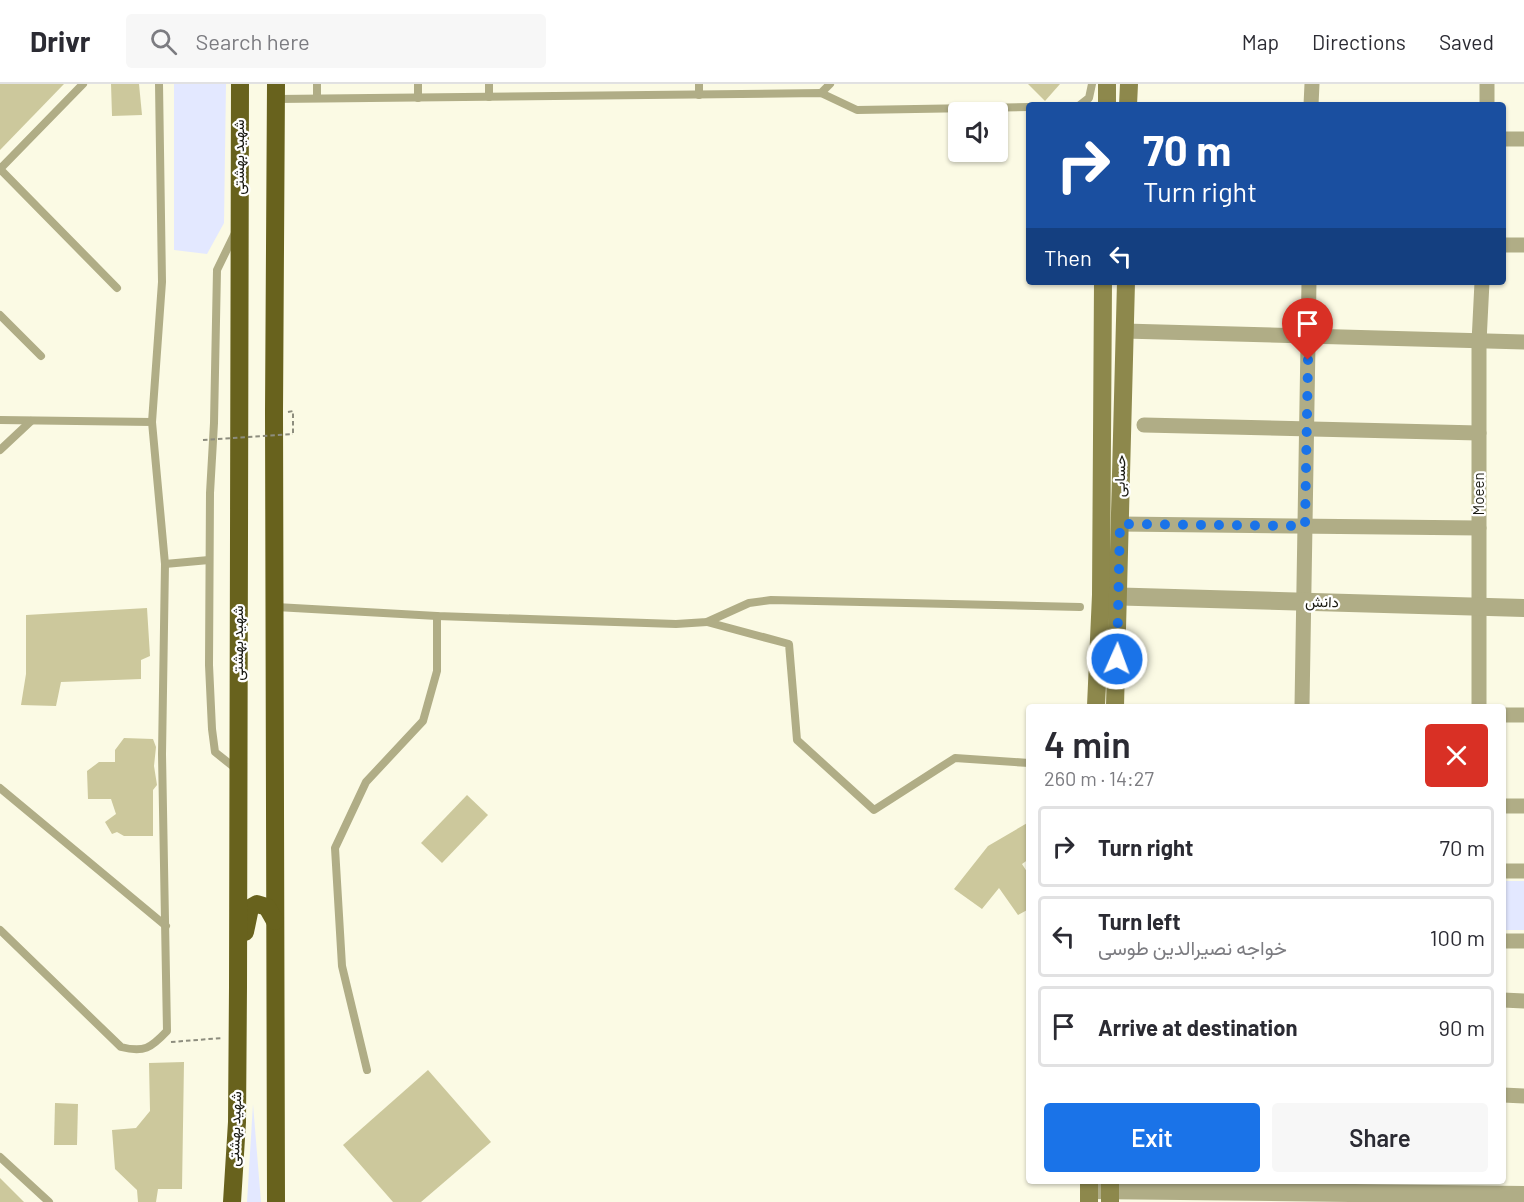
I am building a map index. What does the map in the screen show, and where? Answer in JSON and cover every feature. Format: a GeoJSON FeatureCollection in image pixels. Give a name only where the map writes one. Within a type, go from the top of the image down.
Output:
{"type":"FeatureCollection","features":[{"type":"Feature","properties":{"kind":"highway","name":"شهید بهشتی"},"geometry":{"type":"LineString","coordinates":[[232,1202],[237,1122],[238,987],[240,84]]}},
{"type":"Feature","properties":{"kind":"highway"},"geometry":{"type":"LineString","coordinates":[[276,91],[274,607],[276,1202]]}},
{"type":"Feature","properties":{"kind":"highway"},"geometry":{"type":"LineString","coordinates":[[238,987],[250,908],[257,904],[267,907],[274,921]]}},
{"type":"Feature","properties":{"kind":"main road"},"geometry":{"type":"LineString","coordinates":[[1107,84],[1107,102]]}},
{"type":"Feature","properties":{"kind":"main road"},"geometry":{"type":"LineString","coordinates":[[1128,84],[1128,102]]}},
{"type":"Feature","properties":{"kind":"main road","name":"حسابی"},"geometry":{"type":"LineString","coordinates":[[1103,285],[1110,596],[1115,704]]}},
{"type":"Feature","properties":{"kind":"main road","name":"حسابی"},"geometry":{"type":"LineString","coordinates":[[1096,704],[1120,524],[1126,285]]}},
{"type":"Feature","properties":{"kind":"street"},"geometry":{"type":"LineString","coordinates":[[1311,102],[1312,84]]}},
{"type":"Feature","properties":{"kind":"street"},"geometry":{"type":"LineString","coordinates":[[1487,84],[1487,102]]}},
{"type":"Feature","properties":{"kind":"street"},"geometry":{"type":"LineString","coordinates":[[1506,139],[1524,139]]}},
{"type":"Feature","properties":{"kind":"street"},"geometry":{"type":"LineString","coordinates":[[1506,245],[1524,245]]}},
{"type":"Feature","properties":{"kind":"street"},"geometry":{"type":"LineString","coordinates":[[1302,704],[1309,285]]}},
{"type":"Feature","properties":{"kind":"street","name":"Moeen"},"geometry":{"type":"LineString","coordinates":[[1479,704],[1479,342],[1482,285]]}},
{"type":"Feature","properties":{"kind":"street"},"geometry":{"type":"LineString","coordinates":[[1124,331],[1524,342]]}},
{"type":"Feature","properties":{"kind":"street"},"geometry":{"type":"LineString","coordinates":[[1144,425],[1479,433]]}},
{"type":"Feature","properties":{"kind":"street"},"geometry":{"type":"LineString","coordinates":[[1120,524],[1479,528]]}},
{"type":"Feature","properties":{"kind":"street","name":"دانش"},"geometry":{"type":"LineString","coordinates":[[1110,596],[1524,608]]}},
{"type":"Feature","properties":{"kind":"street"},"geometry":{"type":"LineString","coordinates":[[1506,715],[1524,715]]}},
{"type":"Feature","properties":{"kind":"street"},"geometry":{"type":"LineString","coordinates":[[1506,806],[1524,806]]}},
{"type":"Feature","properties":{"kind":"street"},"geometry":{"type":"LineString","coordinates":[[1506,870],[1524,871]]}},
{"type":"Feature","properties":{"kind":"street"},"geometry":{"type":"LineString","coordinates":[[1506,941],[1524,941]]}},
{"type":"Feature","properties":{"kind":"street"},"geometry":{"type":"LineString","coordinates":[[1506,1000],[1524,1001]]}},
{"type":"Feature","properties":{"kind":"street"},"geometry":{"type":"LineString","coordinates":[[1506,1095],[1524,1096]]}},
{"type":"Feature","properties":{"kind":"street"},"geometry":{"type":"LineString","coordinates":[[1089,1191],[1295,1186],[1524,1195]]}},
{"type":"Feature","properties":{"kind":"lane"},"geometry":{"type":"LineString","coordinates":[[83,84],[0,169],[117,288]]}},
{"type":"Feature","properties":{"kind":"lane"},"geometry":{"type":"LineString","coordinates":[[0,930],[121,1047],[136,1051],[155,1044],[167,1031],[162,754],[165,564],[153,422],[162,282],[159,84]]}},
{"type":"Feature","properties":{"kind":"lane"},"geometry":{"type":"LineString","coordinates":[[317,84],[317,98]]}},
{"type":"Feature","properties":{"kind":"lane"},"geometry":{"type":"LineString","coordinates":[[418,84],[418,98]]}},
{"type":"Feature","properties":{"kind":"lane"},"geometry":{"type":"LineString","coordinates":[[489,84],[489,97]]}},
{"type":"Feature","properties":{"kind":"lane"},"geometry":{"type":"LineString","coordinates":[[699,84],[699,94]]}},
{"type":"Feature","properties":{"kind":"lane"},"geometry":{"type":"LineString","coordinates":[[821,93],[830,84]]}},
{"type":"Feature","properties":{"kind":"lane"},"geometry":{"type":"LineString","coordinates":[[1084,102],[1089,98],[1092,84]]}},
{"type":"Feature","properties":{"kind":"lane"},"geometry":{"type":"LineString","coordinates":[[276,91],[317,98],[821,93],[857,110],[1026,107]]}},
{"type":"Feature","properties":{"kind":"lane"},"geometry":{"type":"LineString","coordinates":[[238,770],[216,752],[212,729],[209,664],[209,560],[218,270],[239,223]]}},
{"type":"Feature","properties":{"kind":"lane"},"geometry":{"type":"LineString","coordinates":[[0,315],[41,356]]}},
{"type":"Feature","properties":{"kind":"lane"},"geometry":{"type":"LineString","coordinates":[[0,420],[153,422]]}},
{"type":"Feature","properties":{"kind":"lane"},"geometry":{"type":"LineString","coordinates":[[0,450],[31,421]]}},
{"type":"Feature","properties":{"kind":"lane"},"geometry":{"type":"LineString","coordinates":[[165,564],[209,560]]}},
{"type":"Feature","properties":{"kind":"lane"},"geometry":{"type":"LineString","coordinates":[[707,622],[749,603],[771,600],[1080,607]]}},
{"type":"Feature","properties":{"kind":"lane"},"geometry":{"type":"LineString","coordinates":[[274,607],[437,616],[676,624],[707,622],[789,644],[796,740],[874,810],[955,758],[1026,763]]}},
{"type":"Feature","properties":{"kind":"lane"},"geometry":{"type":"LineString","coordinates":[[367,1070],[342,966],[335,848],[366,782],[423,721],[437,671],[437,616]]}},
{"type":"Feature","properties":{"kind":"lane"},"geometry":{"type":"LineString","coordinates":[[0,788],[166,926]]}},
{"type":"Feature","properties":{"kind":"lane"},"geometry":{"type":"LineString","coordinates":[[0,1157],[49,1202]]}},
{"type":"Feature","properties":{"kind":"path"},"geometry":{"type":"LineString","coordinates":[[203,440],[293,434],[293,411]]}},
{"type":"Feature","properties":{"kind":"path"},"geometry":{"type":"LineString","coordinates":[[155,1044],[193,1039],[237,1038]]}},
{"type":"Feature","properties":{"kind":"shaded area"},"geometry":{"type":"Polygon","coordinates":[[[174,84],[226,84],[224,223],[207,254],[174,250],[174,84]]]}},
{"type":"Feature","properties":{"kind":"shaded area"},"geometry":{"type":"Polygon","coordinates":[[[1506,881],[1524,881],[1524,930],[1506,930],[1506,881]]]}},
{"type":"Feature","properties":{"kind":"shaded area"},"geometry":{"type":"Polygon","coordinates":[[[253,1104],[261,1202],[247,1202],[253,1104]]]}},
{"type":"Feature","properties":{"kind":"building"},"geometry":{"type":"Polygon","coordinates":[[[0,84],[64,84],[0,150],[0,84]]]}},
{"type":"Feature","properties":{"kind":"building"},"geometry":{"type":"Polygon","coordinates":[[[111,84],[139,84],[142,115],[112,116],[111,84]]]}},
{"type":"Feature","properties":{"kind":"building"},"geometry":{"type":"Polygon","coordinates":[[[1028,84],[1060,84],[1045,101],[1028,84]]]}},
{"type":"Feature","properties":{"kind":"building"},"geometry":{"type":"Polygon","coordinates":[[[147,608],[150,656],[141,660],[141,679],[61,682],[56,706],[21,705],[26,674],[26,615],[147,608]]]}},
{"type":"Feature","properties":{"kind":"building"},"geometry":{"type":"Polygon","coordinates":[[[124,738],[153,739],[156,747],[154,766],[157,785],[153,790],[153,836],[124,836],[117,832],[112,834],[105,822],[116,814],[111,799],[88,799],[87,771],[99,762],[115,762],[115,750],[124,738]]]}},
{"type":"Feature","properties":{"kind":"building"},"geometry":{"type":"Polygon","coordinates":[[[467,795],[488,815],[442,863],[421,843],[467,795]]]}},
{"type":"Feature","properties":{"kind":"building"},"geometry":{"type":"Polygon","coordinates":[[[1026,824],[1026,861],[1022,864],[1026,870],[1026,911],[1018,915],[999,888],[982,909],[954,889],[988,846],[1026,824]]]}},
{"type":"Feature","properties":{"kind":"building"},"geometry":{"type":"Polygon","coordinates":[[[184,1062],[182,1189],[158,1189],[156,1202],[138,1202],[137,1190],[115,1169],[112,1130],[136,1128],[150,1111],[149,1063],[184,1062]]]}},
{"type":"Feature","properties":{"kind":"building"},"geometry":{"type":"Polygon","coordinates":[[[428,1070],[491,1142],[421,1202],[393,1202],[343,1145],[428,1070]]]}},
{"type":"Feature","properties":{"kind":"building"},"geometry":{"type":"Polygon","coordinates":[[[55,1103],[78,1104],[77,1145],[54,1145],[55,1103]]]}},
{"type":"Feature","properties":{"kind":"building"},"geometry":{"type":"Polygon","coordinates":[[[0,1178],[24,1202],[0,1202],[0,1178]]]}},
{"type":"Feature","properties":{"kind":"route"},"geometry":{"type":"LineString","coordinates":[[1117,659],[1120,524],[1305,526],[1308,360]]}}]}
